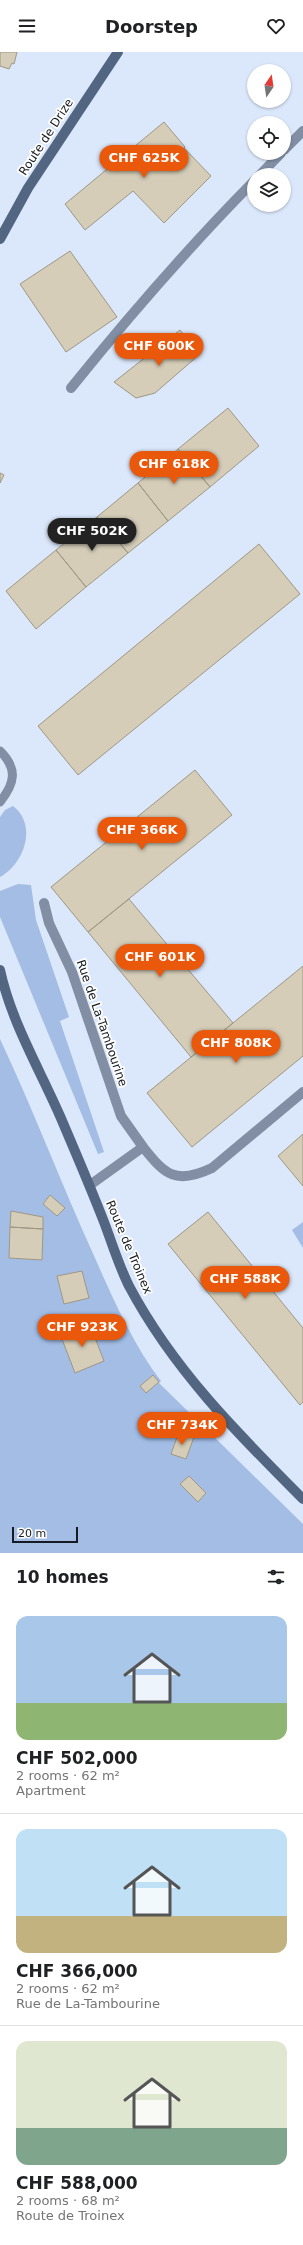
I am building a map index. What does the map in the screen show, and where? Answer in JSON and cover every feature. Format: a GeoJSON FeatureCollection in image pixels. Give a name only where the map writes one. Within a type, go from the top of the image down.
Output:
{"type":"FeatureCollection","features":[{"type":"Feature","properties":{"kind":"street","name":"Route de Drize"},"geometry":{"type":"LineString","coordinates":[[1,235],[28,188],[118,52]]}},
{"type":"Feature","properties":{"kind":"street"},"geometry":{"type":"LineString","coordinates":[[291,143],[303,131]]}},
{"type":"Feature","properties":{"kind":"street"},"geometry":{"type":"LineString","coordinates":[[267,168],[274,160]]}},
{"type":"Feature","properties":{"kind":"street"},"geometry":{"type":"LineString","coordinates":[[71,388],[123,322],[247,188]]}},
{"type":"Feature","properties":{"kind":"street","name":"Rue de La-Tambourine"},"geometry":{"type":"LineString","coordinates":[[44,903],[49,922],[72,972],[120,1116],[158,1167],[166,1172],[184,1176],[212,1168],[303,1092]]}},
{"type":"Feature","properties":{"kind":"street","name":"Route de Troinex"},"geometry":{"type":"LineString","coordinates":[[0,970],[2,985],[90,1185],[128,1284],[163,1343],[212,1406],[303,1499]]}},
{"type":"Feature","properties":{"kind":"street"},"geometry":{"type":"LineString","coordinates":[[90,1185],[143,1147]]}},
{"type":"Feature","properties":{"kind":"lane"},"geometry":{"type":"LineString","coordinates":[[0,751],[10,762],[13,775],[11,786],[0,802]]}},
{"type":"Feature","properties":{"kind":"shaded area"},"geometry":{"type":"Polygon","coordinates":[[[13,806],[21,814],[25,823],[25,844],[16,863],[0,877],[0,817],[5,810],[13,806]]]}},
{"type":"Feature","properties":{"kind":"shaded area"},"geometry":{"type":"Polygon","coordinates":[[[18,884],[31,885],[36,920],[69,1017],[60,1021],[104,1152],[98,1154],[0,917],[0,891],[18,884]]]}},
{"type":"Feature","properties":{"kind":"shaded area"},"geometry":{"type":"Polygon","coordinates":[[[0,1039],[25,1093],[71,1204],[109,1290],[133,1338],[161,1381],[159,1383],[303,1524],[303,1553],[0,1553],[0,1039]]]}},
{"type":"Feature","properties":{"kind":"shaded area"},"geometry":{"type":"Polygon","coordinates":[[[303,1222],[303,1248],[292,1230],[303,1222]]]}},
{"type":"Feature","properties":{"kind":"building"},"geometry":{"type":"Polygon","coordinates":[[[0,52],[17,52],[14,64],[12,63],[9,69],[0,66],[0,52]]]}},
{"type":"Feature","properties":{"kind":"building"},"geometry":{"type":"Polygon","coordinates":[[[164,122],[185,147],[184,148],[211,176],[164,223],[133,191],[85,230],[65,204],[164,122]]]}},
{"type":"Feature","properties":{"kind":"building"},"geometry":{"type":"Polygon","coordinates":[[[70,251],[117,317],[66,352],[20,284],[70,251]]]}},
{"type":"Feature","properties":{"kind":"building"},"geometry":{"type":"Polygon","coordinates":[[[180,330],[200,354],[155,393],[136,398],[114,382],[180,330]]]}},
{"type":"Feature","properties":{"kind":"building"},"geometry":{"type":"Polygon","coordinates":[[[228,408],[259,446],[210,487],[178,449],[228,408]]]}},
{"type":"Feature","properties":{"kind":"building"},"geometry":{"type":"Polygon","coordinates":[[[178,449],[210,487],[168,521],[138,483],[178,449]]]}},
{"type":"Feature","properties":{"kind":"building"},"geometry":{"type":"Polygon","coordinates":[[[0,473],[4,475],[0,483],[0,473]]]}},
{"type":"Feature","properties":{"kind":"building"},"geometry":{"type":"Polygon","coordinates":[[[138,483],[168,521],[128,553],[97,517],[138,483]]]}},
{"type":"Feature","properties":{"kind":"building"},"geometry":{"type":"Polygon","coordinates":[[[97,517],[128,553],[86,587],[56,550],[97,517]]]}},
{"type":"Feature","properties":{"kind":"building"},"geometry":{"type":"Polygon","coordinates":[[[259,544],[300,594],[78,775],[38,726],[259,544]]]}},
{"type":"Feature","properties":{"kind":"building"},"geometry":{"type":"Polygon","coordinates":[[[56,550],[86,587],[36,629],[6,591],[56,550]]]}},
{"type":"Feature","properties":{"kind":"building"},"geometry":{"type":"Polygon","coordinates":[[[195,770],[232,815],[88,932],[51,887],[195,770]]]}},
{"type":"Feature","properties":{"kind":"building"},"geometry":{"type":"Polygon","coordinates":[[[129,899],[233,1023],[191,1057],[88,932],[129,899]]]}},
{"type":"Feature","properties":{"kind":"building"},"geometry":{"type":"Polygon","coordinates":[[[303,966],[303,1056],[192,1147],[147,1093],[303,966]]]}},
{"type":"Feature","properties":{"kind":"building"},"geometry":{"type":"Polygon","coordinates":[[[303,1134],[303,1186],[278,1156],[303,1134]]]}},
{"type":"Feature","properties":{"kind":"building"},"geometry":{"type":"Polygon","coordinates":[[[50,1195],[65,1208],[57,1216],[43,1204],[50,1195]]]}},
{"type":"Feature","properties":{"kind":"building"},"geometry":{"type":"Polygon","coordinates":[[[11,1211],[43,1217],[43,1229],[10,1227],[11,1211]]]}},
{"type":"Feature","properties":{"kind":"building"},"geometry":{"type":"Polygon","coordinates":[[[208,1212],[303,1328],[303,1402],[300,1405],[168,1244],[208,1212]]]}},
{"type":"Feature","properties":{"kind":"building"},"geometry":{"type":"Polygon","coordinates":[[[10,1227],[43,1229],[42,1260],[9,1258],[10,1227]]]}},
{"type":"Feature","properties":{"kind":"building"},"geometry":{"type":"Polygon","coordinates":[[[82,1271],[89,1298],[64,1304],[57,1276],[82,1271]]]}},
{"type":"Feature","properties":{"kind":"building"},"geometry":{"type":"Polygon","coordinates":[[[89,1322],[104,1361],[75,1373],[60,1334],[89,1322]]]}},
{"type":"Feature","properties":{"kind":"building"},"geometry":{"type":"Polygon","coordinates":[[[153,1375],[159,1382],[146,1393],[140,1386],[153,1375]]]}},
{"type":"Feature","properties":{"kind":"building"},"geometry":{"type":"Polygon","coordinates":[[[179,1432],[194,1437],[186,1459],[171,1454],[179,1432]]]}},
{"type":"Feature","properties":{"kind":"building"},"geometry":{"type":"Polygon","coordinates":[[[189,1476],[206,1493],[198,1502],[180,1484],[189,1476]]]}}]}
